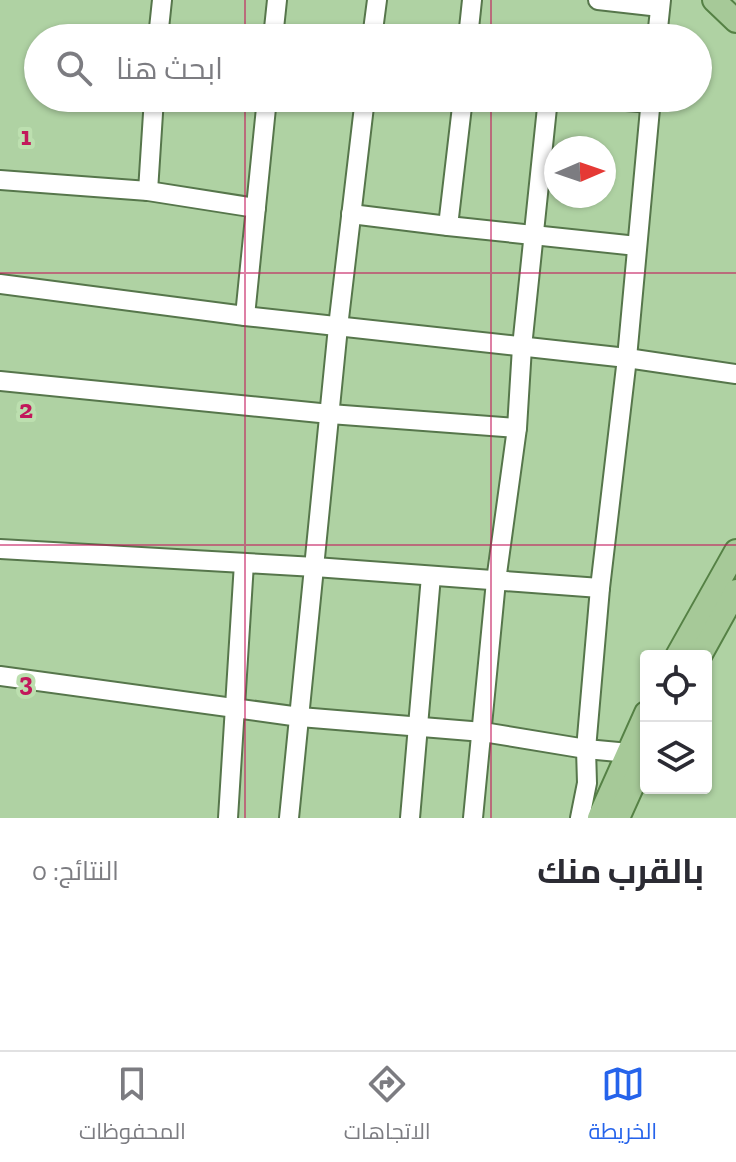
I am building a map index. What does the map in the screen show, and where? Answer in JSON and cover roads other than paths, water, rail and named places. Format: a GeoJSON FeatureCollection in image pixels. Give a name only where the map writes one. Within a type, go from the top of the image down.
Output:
{"type":"FeatureCollection","features":[{"type":"Feature","properties":{"kind":"main road"},"geometry":{"type":"LineString","coordinates":[[714,0],[736,21]]}},
{"type":"Feature","properties":{"kind":"main road"},"geometry":{"type":"LineString","coordinates":[[680,650],[736,551]]}},
{"type":"Feature","properties":{"kind":"main road"},"geometry":{"type":"LineString","coordinates":[[703,650],[736,591]]}},
{"type":"Feature","properties":{"kind":"main road"},"geometry":{"type":"LineString","coordinates":[[599,818],[640,755]]}},
{"type":"Feature","properties":{"kind":"main road"},"geometry":{"type":"LineString","coordinates":[[618,818],[640,755]]}},
{"type":"Feature","properties":{"kind":"street"},"geometry":{"type":"LineString","coordinates":[[159,24],[162,0]]}},
{"type":"Feature","properties":{"kind":"street"},"geometry":{"type":"LineString","coordinates":[[274,24],[277,0]]}},
{"type":"Feature","properties":{"kind":"street"},"geometry":{"type":"LineString","coordinates":[[374,24],[377,0]]}},
{"type":"Feature","properties":{"kind":"street"},"geometry":{"type":"LineString","coordinates":[[469,24],[472,0]]}},
{"type":"Feature","properties":{"kind":"street"},"geometry":{"type":"LineString","coordinates":[[598,0],[661,3],[659,24]]}},
{"type":"Feature","properties":{"kind":"street"},"geometry":{"type":"LineString","coordinates":[[148,191],[153,112]]}},
{"type":"Feature","properties":{"kind":"street"},"geometry":{"type":"LineString","coordinates":[[245,316],[266,112]]}},
{"type":"Feature","properties":{"kind":"street"},"geometry":{"type":"LineString","coordinates":[[289,818],[338,327],[363,112]]}},
{"type":"Feature","properties":{"kind":"street"},"geometry":{"type":"LineString","coordinates":[[448,226],[461,112]]}},
{"type":"Feature","properties":{"kind":"street"},"geometry":{"type":"LineString","coordinates":[[473,818],[496,581],[517,428],[522,347],[547,112]]}},
{"type":"Feature","properties":{"kind":"street"},"geometry":{"type":"LineString","coordinates":[[580,818],[587,783],[586,749],[600,588],[627,358],[650,112]]}},
{"type":"Feature","properties":{"kind":"street"},"geometry":{"type":"LineString","coordinates":[[0,180],[148,191],[256,208]]}},
{"type":"Feature","properties":{"kind":"street"},"geometry":{"type":"LineString","coordinates":[[351,214],[637,246]]}},
{"type":"Feature","properties":{"kind":"street"},"geometry":{"type":"LineString","coordinates":[[0,284],[338,327],[627,358],[736,374]]}},
{"type":"Feature","properties":{"kind":"street"},"geometry":{"type":"LineString","coordinates":[[0,381],[330,414],[517,428]]}},
{"type":"Feature","properties":{"kind":"street"},"geometry":{"type":"LineString","coordinates":[[0,549],[315,567],[600,588]]}},
{"type":"Feature","properties":{"kind":"street"},"geometry":{"type":"LineString","coordinates":[[228,818],[244,563]]}},
{"type":"Feature","properties":{"kind":"street"},"geometry":{"type":"LineString","coordinates":[[410,818],[431,576]]}},
{"type":"Feature","properties":{"kind":"street"},"geometry":{"type":"LineString","coordinates":[[0,676],[300,717],[483,732],[640,755]]}}]}
